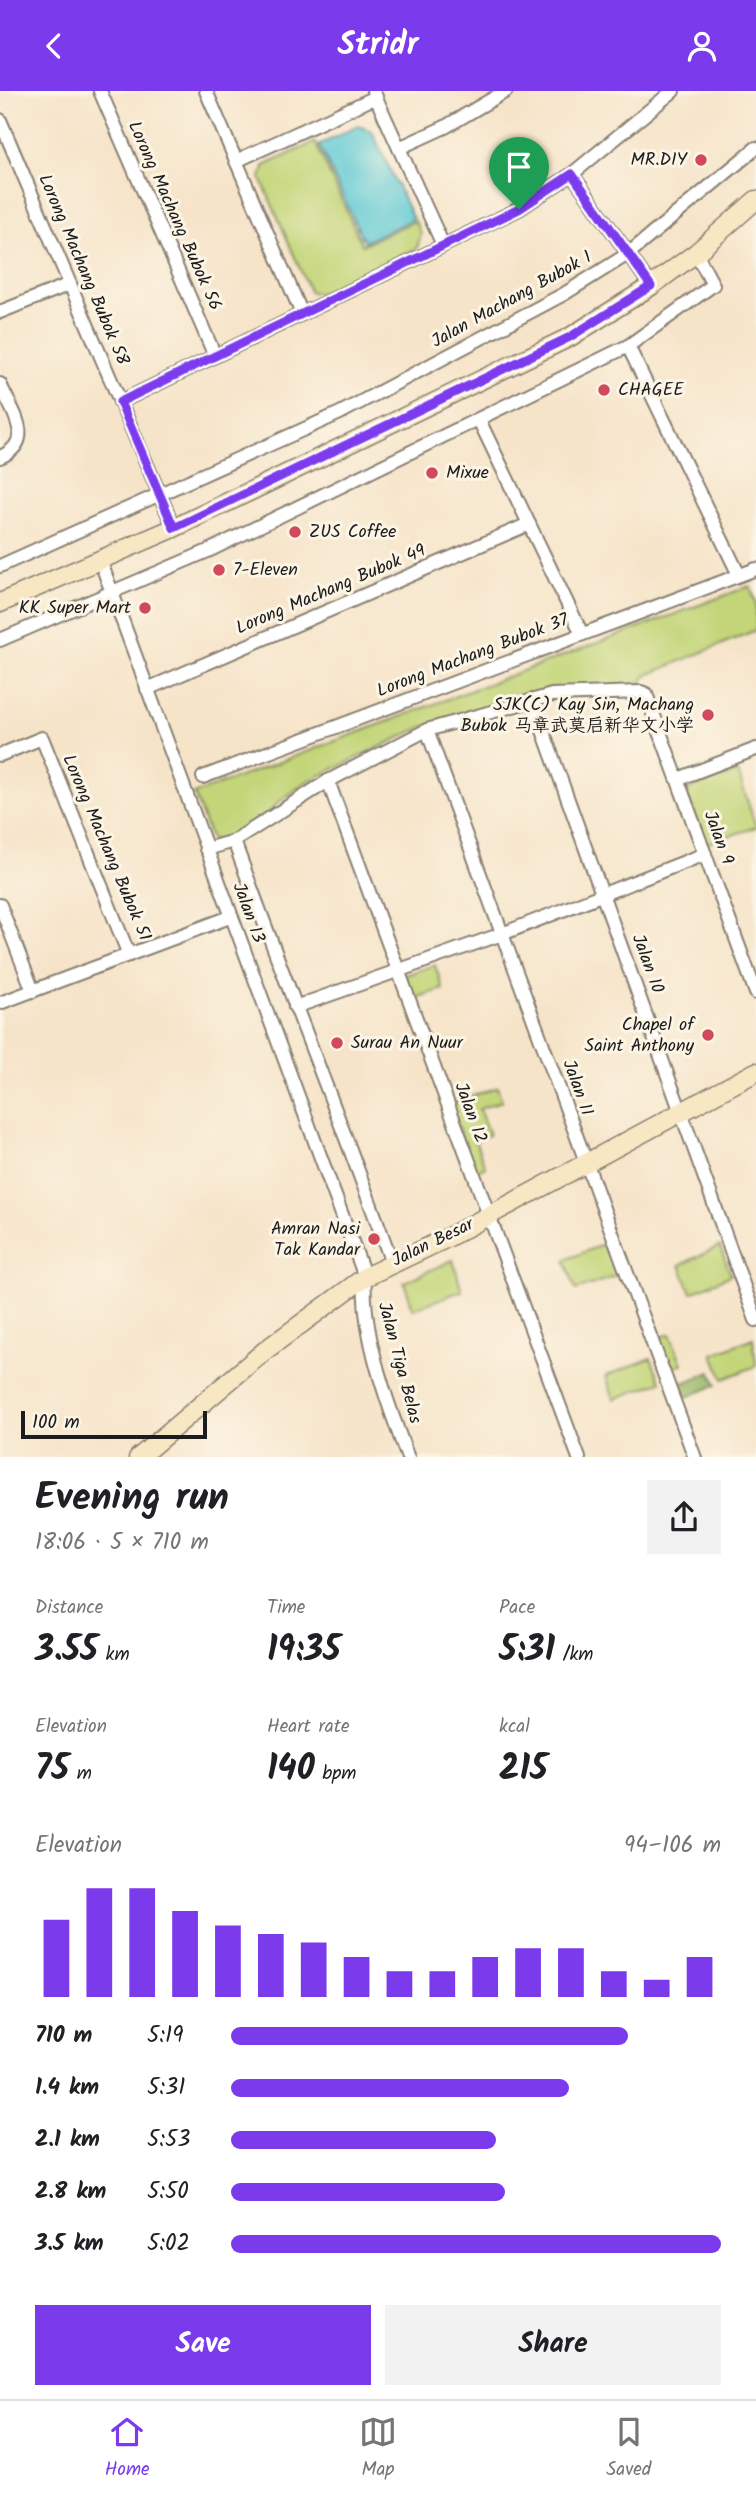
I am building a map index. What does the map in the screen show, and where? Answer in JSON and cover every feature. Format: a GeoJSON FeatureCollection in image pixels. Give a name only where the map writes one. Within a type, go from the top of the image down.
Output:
{"type":"FeatureCollection","features":[{"type":"Feature","properties":{"kind":"main road"},"geometry":{"type":"LineString","coordinates":[[0,603],[100,560],[170,519],[570,337],[651,286],[696,253],[756,200]]}},
{"type":"Feature","properties":{"kind":"main road","name":"Jalan Besar"},"geometry":{"type":"LineString","coordinates":[[139,1457],[267,1349],[365,1277],[489,1216],[681,1110],[756,1072]]}},
{"type":"Feature","properties":{"kind":"street","name":"Lorong Machang Bubok 56"},"geometry":{"type":"LineString","coordinates":[[100,91],[215,356]]}},
{"type":"Feature","properties":{"kind":"street"},"geometry":{"type":"LineString","coordinates":[[206,91],[302,314]]}},
{"type":"Feature","properties":{"kind":"street"},"geometry":{"type":"LineString","coordinates":[[399,148],[486,97],[506,91]]}},
{"type":"Feature","properties":{"kind":"street"},"geometry":{"type":"LineString","coordinates":[[120,402],[519,209],[572,174],[673,91]]}},
{"type":"Feature","properties":{"kind":"street"},"geometry":{"type":"LineString","coordinates":[[236,161],[374,94],[443,245]]}},
{"type":"Feature","properties":{"kind":"street","name":"Lorong Machang Bubok 58"},"geometry":{"type":"LineString","coordinates":[[0,120],[170,519]]}},
{"type":"Feature","properties":{"kind":"street","name":"Jalan Machang Bubok 1"},"geometry":{"type":"LineString","coordinates":[[0,566],[340,414],[564,294],[628,254],[756,148]]}},
{"type":"Feature","properties":{"kind":"street"},"geometry":{"type":"LineString","coordinates":[[572,174],[651,286]]}},
{"type":"Feature","properties":{"kind":"street"},"geometry":{"type":"LineString","coordinates":[[0,640],[208,551],[628,346],[713,285],[696,253]]}},
{"type":"Feature","properties":{"kind":"street"},"geometry":{"type":"LineString","coordinates":[[0,313],[70,284]]}},
{"type":"Feature","properties":{"kind":"street"},"geometry":{"type":"LineString","coordinates":[[628,346],[739,575]]}},
{"type":"Feature","properties":{"kind":"street"},"geometry":{"type":"LineString","coordinates":[[0,384],[21,434],[20,443],[13,451],[0,457]]}},
{"type":"Feature","properties":{"kind":"street"},"geometry":{"type":"LineString","coordinates":[[479,420],[582,634]]}},
{"type":"Feature","properties":{"kind":"street","name":"Lorong Machang Bubok 49"},"geometry":{"type":"LineString","coordinates":[[147,689],[529,524]]}},
{"type":"Feature","properties":{"kind":"street","name":"Jalan 13"},"geometry":{"type":"LineString","coordinates":[[100,560],[365,1277]]}},
{"type":"Feature","properties":{"kind":"street","name":"Lorong Machang Bubok 37"},"geometry":{"type":"LineString","coordinates":[[203,777],[756,569]]}},
{"type":"Feature","properties":{"kind":"street","name":"Jalan 9"},"geometry":{"type":"LineString","coordinates":[[532,700],[552,695],[632,690],[646,694],[756,993]]}},
{"type":"Feature","properties":{"kind":"street"},"geometry":{"type":"LineString","coordinates":[[206,849],[234,841],[328,781],[427,730],[532,700]]}},
{"type":"Feature","properties":{"kind":"street","name":"Jalan 10"},"geometry":{"type":"LineString","coordinates":[[532,700],[756,1320]]}},
{"type":"Feature","properties":{"kind":"street","name":"Jalan 11"},"geometry":{"type":"LineString","coordinates":[[427,730],[695,1457]]}},
{"type":"Feature","properties":{"kind":"street","name":"Lorong Machang Bubok 51"},"geometry":{"type":"LineString","coordinates":[[0,755],[42,738],[129,955],[230,917]]}},
{"type":"Feature","properties":{"kind":"street"},"geometry":{"type":"LineString","coordinates":[[678,779],[756,749]]}},
{"type":"Feature","properties":{"kind":"street","name":"Jalan 12"},"geometry":{"type":"LineString","coordinates":[[328,781],[579,1457]]}},
{"type":"Feature","properties":{"kind":"street"},"geometry":{"type":"LineString","coordinates":[[234,841],[295,1007],[328,1086],[392,1263]]}},
{"type":"Feature","properties":{"kind":"street"},"geometry":{"type":"LineString","coordinates":[[295,1007],[502,934],[705,854]]}},
{"type":"Feature","properties":{"kind":"street"},"geometry":{"type":"LineString","coordinates":[[0,905],[33,991]]}},
{"type":"Feature","properties":{"kind":"street"},"geometry":{"type":"LineString","coordinates":[[0,1003],[129,955]]}},
{"type":"Feature","properties":{"kind":"street","name":"Jalan Tiga Belas"},"geometry":{"type":"LineString","coordinates":[[365,1277],[363,1302],[366,1315],[394,1419],[408,1457]]}},
{"type":"Feature","properties":{"kind":"green space"},"geometry":{"type":"Polygon","coordinates":[[[315,142],[362,245],[415,221],[421,234],[417,248],[326,294],[310,292],[261,179],[264,166],[315,142]]]}},
{"type":"Feature","properties":{"kind":"green space"},"geometry":{"type":"Polygon","coordinates":[[[750,586],[756,603],[756,630],[647,675],[639,684],[586,690],[548,689],[420,728],[306,782],[279,802],[254,828],[220,843],[211,840],[194,794],[750,586]]]}},
{"type":"Feature","properties":{"kind":"green space"},"geometry":{"type":"Polygon","coordinates":[[[738,772],[756,827],[705,844],[686,790],[738,772]]]}},
{"type":"Feature","properties":{"kind":"green space"},"geometry":{"type":"Polygon","coordinates":[[[435,965],[443,989],[413,999],[405,975],[435,965]]]}},
{"type":"Feature","properties":{"kind":"green space"},"geometry":{"type":"Polygon","coordinates":[[[497,1087],[502,1101],[479,1109],[489,1135],[475,1140],[485,1167],[474,1171],[450,1104],[497,1087]]]}},
{"type":"Feature","properties":{"kind":"green space"},"geometry":{"type":"Polygon","coordinates":[[[608,1242],[619,1275],[576,1290],[565,1260],[608,1242]]]}},
{"type":"Feature","properties":{"kind":"green space"},"geometry":{"type":"Polygon","coordinates":[[[720,1246],[731,1275],[691,1293],[680,1265],[720,1246]]]}},
{"type":"Feature","properties":{"kind":"green space"},"geometry":{"type":"Polygon","coordinates":[[[453,1260],[462,1291],[413,1309],[404,1282],[453,1260]]]}},
{"type":"Feature","properties":{"kind":"green space"},"geometry":{"type":"Polygon","coordinates":[[[670,1334],[682,1364],[668,1370],[656,1339],[670,1334]]]}},
{"type":"Feature","properties":{"kind":"green space"},"geometry":{"type":"Polygon","coordinates":[[[753,1338],[756,1366],[723,1379],[713,1354],[753,1338]]]}},
{"type":"Feature","properties":{"kind":"green space"},"geometry":{"type":"Polygon","coordinates":[[[651,1358],[661,1382],[614,1399],[606,1376],[651,1358]]]}},
{"type":"Feature","properties":{"kind":"green space"},"geometry":{"type":"Polygon","coordinates":[[[711,1372],[716,1385],[680,1400],[674,1386],[711,1372]]]}},
{"type":"Feature","properties":{"kind":"water"},"geometry":{"type":"Polygon","coordinates":[[[358,126],[372,131],[413,219],[364,242],[319,145],[358,126]]]}},
{"type":"Feature","properties":{"kind":"place","name":"MR.DIY"},"geometry":{"type":"Point","coordinates":[701,160]}},
{"type":"Feature","properties":{"kind":"place","name":"CHAGEE"},"geometry":{"type":"Point","coordinates":[604,390]}},
{"type":"Feature","properties":{"kind":"place","name":"Mixue"},"geometry":{"type":"Point","coordinates":[432,473]}},
{"type":"Feature","properties":{"kind":"place","name":"ZUS Coffee"},"geometry":{"type":"Point","coordinates":[295,532]}},
{"type":"Feature","properties":{"kind":"place","name":"7-Eleven"},"geometry":{"type":"Point","coordinates":[219,570]}},
{"type":"Feature","properties":{"kind":"place","name":"KK Super Mart"},"geometry":{"type":"Point","coordinates":[145,608]}},
{"type":"Feature","properties":{"kind":"place","name":"SJK(C) Kay Sin, Machang Bubok 马章武莫启新华文小学"},"geometry":{"type":"Point","coordinates":[708,715]}},
{"type":"Feature","properties":{"kind":"place","name":"Chapel of Saint Anthony"},"geometry":{"type":"Point","coordinates":[708,1035]}},
{"type":"Feature","properties":{"kind":"place","name":"Surau An Nuur"},"geometry":{"type":"Point","coordinates":[337,1043]}},
{"type":"Feature","properties":{"kind":"place","name":"Amran Nasi Tak Kandar"},"geometry":{"type":"Point","coordinates":[374,1239]}},
{"type":"Feature","properties":{"kind":"route"},"geometry":{"type":"LineString","coordinates":[[572,174],[651,286],[570,337],[174,528],[120,402],[519,209],[572,174]]}}]}
